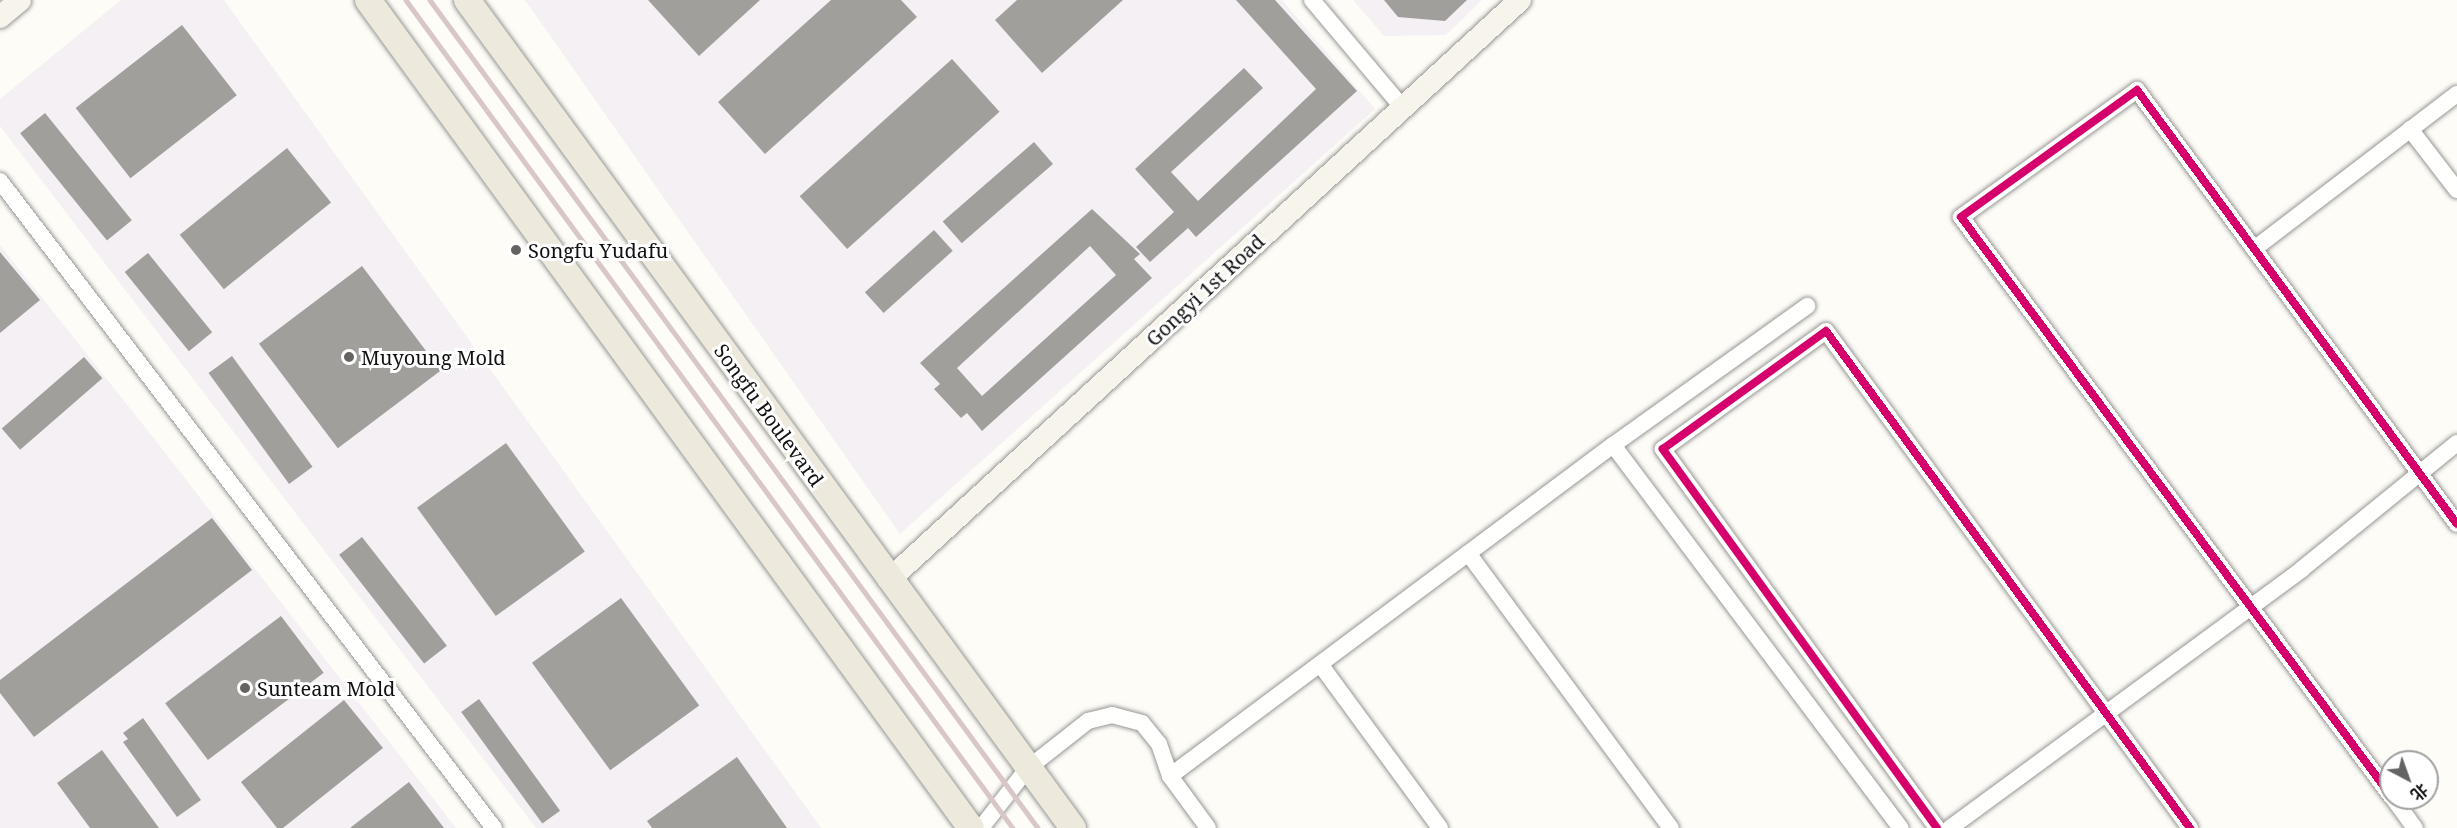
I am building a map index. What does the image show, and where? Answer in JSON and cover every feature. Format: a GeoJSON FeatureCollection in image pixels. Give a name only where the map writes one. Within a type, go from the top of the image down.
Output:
{"type":"FeatureCollection","features":[{"type":"Feature","properties":{"kind":"main road"},"geometry":{"type":"LineString","coordinates":[[368,0],[971,828]]}},
{"type":"Feature","properties":{"kind":"main road","name":"Songfu Boulevard"},"geometry":{"type":"LineString","coordinates":[[467,0],[1027,769],[1073,828]]}},
{"type":"Feature","properties":{"kind":"street"},"geometry":{"type":"LineString","coordinates":[[0,17],[20,0]]}},
{"type":"Feature","properties":{"kind":"street"},"geometry":{"type":"LineString","coordinates":[[1312,0],[1403,108]]}},
{"type":"Feature","properties":{"kind":"street","name":"Gongyi 1st Road"},"geometry":{"type":"LineString","coordinates":[[889,580],[1520,0]]}},
{"type":"Feature","properties":{"kind":"street"},"geometry":{"type":"LineString","coordinates":[[2379,779],[1961,217],[2136,90],[2457,524]]}},
{"type":"Feature","properties":{"kind":"street"},"geometry":{"type":"LineString","coordinates":[[2254,249],[2457,94]]}},
{"type":"Feature","properties":{"kind":"street"},"geometry":{"type":"LineString","coordinates":[[2410,129],[2457,190]]}},
{"type":"Feature","properties":{"kind":"street"},"geometry":{"type":"LineString","coordinates":[[0,181],[494,828]]}},
{"type":"Feature","properties":{"kind":"street"},"geometry":{"type":"LineString","coordinates":[[1170,776],[1613,445],[1808,306]]}},
{"type":"Feature","properties":{"kind":"street"},"geometry":{"type":"LineString","coordinates":[[1937,828],[1663,449],[1826,331],[2109,711],[2190,828]]}},
{"type":"Feature","properties":{"kind":"street"},"geometry":{"type":"LineString","coordinates":[[1950,828],[2252,606],[2457,443]]}},
{"type":"Feature","properties":{"kind":"street"},"geometry":{"type":"LineString","coordinates":[[1613,445],[1901,828]]}},
{"type":"Feature","properties":{"kind":"street"},"geometry":{"type":"LineString","coordinates":[[1468,553],[1671,828]]}},
{"type":"Feature","properties":{"kind":"street"},"geometry":{"type":"LineString","coordinates":[[1320,664],[1440,828]]}},
{"type":"Feature","properties":{"kind":"street"},"geometry":{"type":"LineString","coordinates":[[981,828],[1027,769],[1088,721],[1112,716],[1142,723],[1159,744],[1170,776],[1208,828]]}},
{"type":"Feature","properties":{"kind":"street"},"geometry":{"type":"LineString","coordinates":[[2402,810],[2415,828]]}},
{"type":"Feature","properties":{"kind":"shaded area"},"geometry":{"type":"Polygon","coordinates":[[[121,0],[224,0],[821,828],[536,828],[0,126],[0,99],[121,0]]]}},
{"type":"Feature","properties":{"kind":"shaded area"},"geometry":{"type":"Polygon","coordinates":[[[525,0],[1282,0],[1375,109],[900,534],[525,0]]]}},
{"type":"Feature","properties":{"kind":"shaded area"},"geometry":{"type":"Polygon","coordinates":[[[1353,0],[1482,0],[1446,35],[1384,36],[1353,0]]]}},
{"type":"Feature","properties":{"kind":"shaded area"},"geometry":{"type":"Polygon","coordinates":[[[0,245],[156,441],[456,828],[0,828],[0,245]]]}},
{"type":"Feature","properties":{"kind":"building"},"geometry":{"type":"Polygon","coordinates":[[[648,0],[760,0],[699,56],[648,0]]]}},
{"type":"Feature","properties":{"kind":"building"},"geometry":{"type":"Polygon","coordinates":[[[831,0],[901,0],[917,17],[765,154],[718,102],[831,0]]]}},
{"type":"Feature","properties":{"kind":"building"},"geometry":{"type":"Polygon","coordinates":[[[1017,0],[1123,0],[1042,73],[995,20],[1017,0]]]}},
{"type":"Feature","properties":{"kind":"building"},"geometry":{"type":"Polygon","coordinates":[[[1236,0],[1275,0],[1357,91],[1196,237],[1188,228],[1150,262],[1136,247],[1174,212],[1135,169],[1244,68],[1263,88],[1171,172],[1198,201],[1316,89],[1236,0]]]}},
{"type":"Feature","properties":{"kind":"building"},"geometry":{"type":"Polygon","coordinates":[[[1384,0],[1467,0],[1445,21],[1398,17],[1384,0]]]}},
{"type":"Feature","properties":{"kind":"building"},"geometry":{"type":"Polygon","coordinates":[[[182,25],[237,95],[130,178],[76,108],[182,25]]]}},
{"type":"Feature","properties":{"kind":"building"},"geometry":{"type":"Polygon","coordinates":[[[952,59],[1000,112],[847,249],[800,196],[952,59]]]}},
{"type":"Feature","properties":{"kind":"building"},"geometry":{"type":"Polygon","coordinates":[[[45,113],[132,220],[107,240],[20,133],[45,113]]]}},
{"type":"Feature","properties":{"kind":"building"},"geometry":{"type":"Polygon","coordinates":[[[1034,142],[1053,164],[962,243],[943,221],[1034,142]]]}},
{"type":"Feature","properties":{"kind":"building"},"geometry":{"type":"Polygon","coordinates":[[[287,148],[331,202],[224,289],[180,235],[287,148]]]}},
{"type":"Feature","properties":{"kind":"building"},"geometry":{"type":"Polygon","coordinates":[[[1092,209],[1140,254],[1134,259],[1152,278],[982,431],[967,413],[961,418],[934,389],[940,384],[920,363],[1092,209]],[[1090,246],[957,368],[982,396],[1116,275],[1090,246]]]}},
{"type":"Feature","properties":{"kind":"building"},"geometry":{"type":"Polygon","coordinates":[[[934,230],[953,251],[884,313],[865,292],[934,230]]]}},
{"type":"Feature","properties":{"kind":"building"},"geometry":{"type":"Polygon","coordinates":[[[0,252],[40,300],[0,333],[0,252]]]}},
{"type":"Feature","properties":{"kind":"building"},"geometry":{"type":"Polygon","coordinates":[[[148,253],[212,332],[189,351],[125,272],[148,253]]]}},
{"type":"Feature","properties":{"kind":"building","name":"Muyoung Mold"},"geometry":{"type":"Polygon","coordinates":[[[362,266],[441,371],[338,448],[259,344],[362,266]]]}},
{"type":"Feature","properties":{"kind":"building"},"geometry":{"type":"Polygon","coordinates":[[[232,356],[313,467],[289,484],[209,373],[232,356]]]}},
{"type":"Feature","properties":{"kind":"building"},"geometry":{"type":"Polygon","coordinates":[[[84,357],[102,378],[20,450],[2,429],[84,357]]]}},
{"type":"Feature","properties":{"kind":"building"},"geometry":{"type":"Polygon","coordinates":[[[506,443],[585,551],[496,616],[417,508],[506,443]]]}},
{"type":"Feature","properties":{"kind":"building"},"geometry":{"type":"Polygon","coordinates":[[[212,518],[252,570],[34,737],[0,693],[0,680],[212,518]]]}},
{"type":"Feature","properties":{"kind":"building"},"geometry":{"type":"Polygon","coordinates":[[[362,537],[447,646],[424,664],[339,555],[362,537]]]}},
{"type":"Feature","properties":{"kind":"building"},"geometry":{"type":"Polygon","coordinates":[[[621,598],[699,706],[610,770],[532,663],[621,598]]]}},
{"type":"Feature","properties":{"kind":"building","name":"Sunteam Mold"},"geometry":{"type":"Polygon","coordinates":[[[281,616],[324,673],[208,760],[165,703],[281,616]]]}},
{"type":"Feature","properties":{"kind":"building"},"geometry":{"type":"Polygon","coordinates":[[[479,699],[560,811],[542,824],[461,712],[479,699]]]}},
{"type":"Feature","properties":{"kind":"building"},"geometry":{"type":"Polygon","coordinates":[[[344,700],[383,748],[283,828],[277,828],[241,782],[344,700]]]}},
{"type":"Feature","properties":{"kind":"building"},"geometry":{"type":"Polygon","coordinates":[[[143,718],[201,800],[177,817],[123,742],[128,739],[123,733],[143,718]]]}},
{"type":"Feature","properties":{"kind":"building"},"geometry":{"type":"Polygon","coordinates":[[[102,750],[159,828],[90,828],[57,783],[102,750]]]}},
{"type":"Feature","properties":{"kind":"building"},"geometry":{"type":"Polygon","coordinates":[[[737,757],[787,828],[652,828],[647,821],[737,757]]]}},
{"type":"Feature","properties":{"kind":"building"},"geometry":{"type":"Polygon","coordinates":[[[409,782],[444,828],[350,828],[409,782]]]}},
{"type":"Feature","properties":{"kind":"railway"},"geometry":{"type":"LineString","coordinates":[[406,0],[1013,828]]}},
{"type":"Feature","properties":{"kind":"railway"},"geometry":{"type":"LineString","coordinates":[[430,0],[1038,828]]}},
{"type":"Feature","properties":{"kind":"cycle path"},"geometry":{"type":"LineString","coordinates":[[2379,780],[1961,217],[2137,90],[2457,524]]}},
{"type":"Feature","properties":{"kind":"cycle path"},"geometry":{"type":"LineString","coordinates":[[1937,828],[1663,449],[1826,331],[2190,828]]}},
{"type":"Feature","properties":{"kind":"place","name":"Songfu Yudafu"},"geometry":{"type":"Point","coordinates":[516,250]}},
{"type":"Feature","properties":{"kind":"place","name":"Muyoung Mold"},"geometry":{"type":"Point","coordinates":[349,357]}},
{"type":"Feature","properties":{"kind":"place","name":"Sunteam Mold"},"geometry":{"type":"Point","coordinates":[245,688]}}]}
